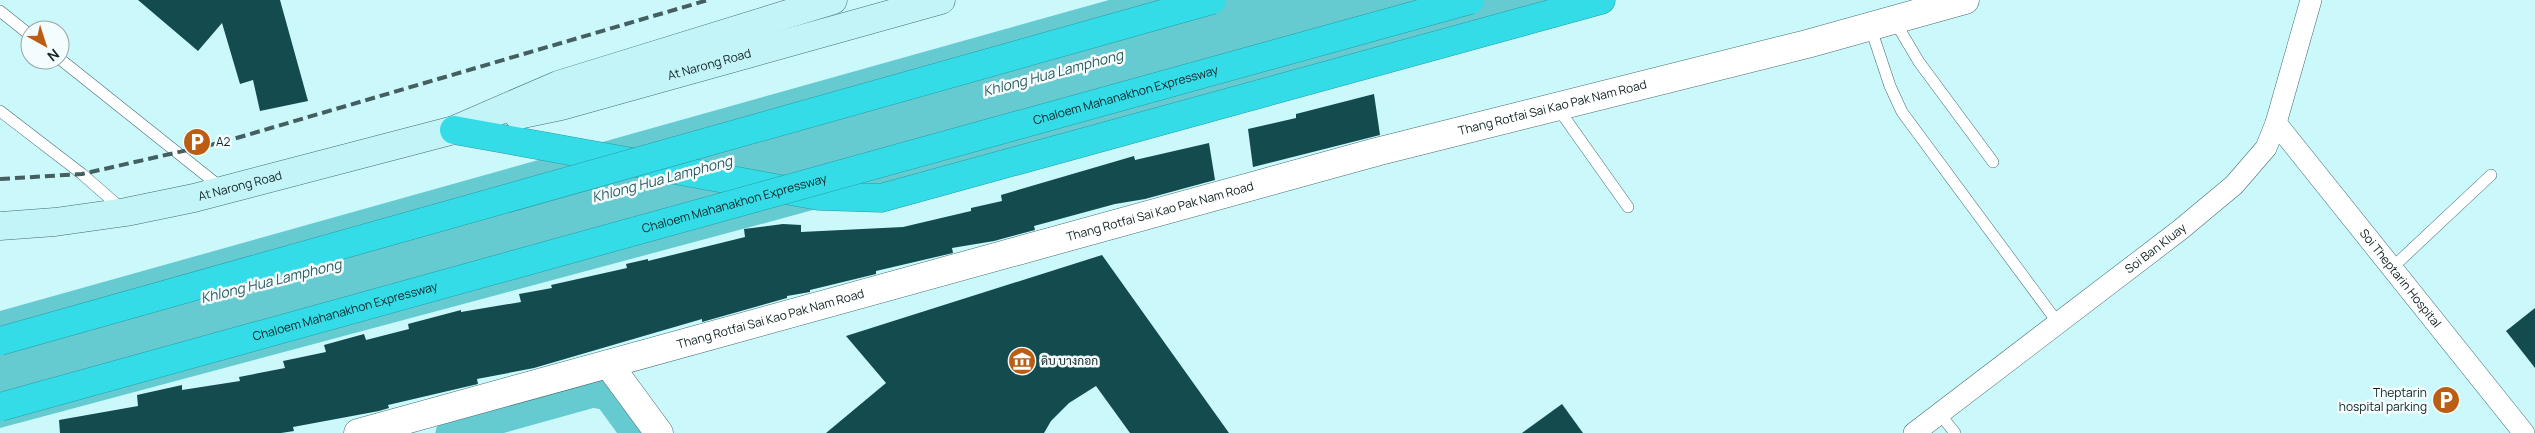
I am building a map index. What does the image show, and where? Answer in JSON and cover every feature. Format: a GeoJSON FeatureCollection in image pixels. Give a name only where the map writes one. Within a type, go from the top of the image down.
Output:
{"type":"FeatureCollection","features":[{"type":"Feature","properties":{"kind":"highway"},"geometry":{"type":"LineString","coordinates":[[0,341],[1212,0]]}},
{"type":"Feature","properties":{"kind":"highway","name":"Chaloem Mahanakhon Expressway"},"geometry":{"type":"LineString","coordinates":[[0,407],[1470,0]]}},
{"type":"Feature","properties":{"kind":"highway"},"geometry":{"type":"LineString","coordinates":[[464,127],[531,145],[819,196],[881,198],[1601,0]]}},
{"type":"Feature","properties":{"kind":"main road","name":"At Narong Road"},"geometry":{"type":"LineString","coordinates":[[464,127],[567,82],[832,0]]}},
{"type":"Feature","properties":{"kind":"main road","name":"At Narong Road"},"geometry":{"type":"LineString","coordinates":[[0,226],[55,222],[126,212],[224,190],[464,127],[561,106],[941,0]]}},
{"type":"Feature","properties":{"kind":"street","name":"Thang Rotfai Sai Kao Pak Nam Road"},"geometry":{"type":"LineString","coordinates":[[358,433],[1376,152],[1557,107],[1965,0]]}},
{"type":"Feature","properties":{"kind":"street","name":"Soi Ban Kluay"},"geometry":{"type":"LineString","coordinates":[[1914,433],[2180,230],[2234,185],[2266,148],[2276,123],[2312,0]]}},
{"type":"Feature","properties":{"kind":"street","name":"Soi Theptarin Hospital"},"geometry":{"type":"LineString","coordinates":[[2276,123],[2524,433]]}},
{"type":"Feature","properties":{"kind":"street"},"geometry":{"type":"LineString","coordinates":[[608,365],[659,433]]}},
{"type":"Feature","properties":{"kind":"lane"},"geometry":{"type":"LineString","coordinates":[[0,12],[20,27]]}},
{"type":"Feature","properties":{"kind":"lane"},"geometry":{"type":"LineString","coordinates":[[1882,23],[1919,62],[1993,162]]}},
{"type":"Feature","properties":{"kind":"lane"},"geometry":{"type":"LineString","coordinates":[[1882,23],[1890,86],[1902,112],[2058,323]]}},
{"type":"Feature","properties":{"kind":"lane"},"geometry":{"type":"LineString","coordinates":[[70,67],[224,190]]}},
{"type":"Feature","properties":{"kind":"lane"},"geometry":{"type":"LineString","coordinates":[[1557,107],[1628,207]]}},
{"type":"Feature","properties":{"kind":"lane"},"geometry":{"type":"LineString","coordinates":[[0,111],[82,174],[126,212]]}},
{"type":"Feature","properties":{"kind":"lane"},"geometry":{"type":"LineString","coordinates":[[2393,267],[2491,175]]}},
{"type":"Feature","properties":{"kind":"lane"},"geometry":{"type":"LineString","coordinates":[[1940,413],[1955,433]]}},
{"type":"Feature","properties":{"kind":"water","name":"Khlong Hua Lamphong"},"geometry":{"type":"Polygon","coordinates":[[[1109,0],[1581,0],[769,222],[0,428],[0,311],[1109,0]]]}},
{"type":"Feature","properties":{"kind":"building"},"geometry":{"type":"Polygon","coordinates":[[[138,0],[280,0],[308,101],[260,111],[253,80],[240,84],[222,23],[198,51],[138,0]]]}},
{"type":"Feature","properties":{"kind":"building"},"geometry":{"type":"Polygon","coordinates":[[[1374,94],[1380,135],[1253,167],[1248,129],[1296,118],[1296,114],[1374,94]]]}},
{"type":"Feature","properties":{"kind":"building"},"geometry":{"type":"Polygon","coordinates":[[[1209,143],[1215,180],[1034,226],[1035,230],[994,241],[952,248],[953,253],[876,271],[876,274],[810,290],[810,292],[787,296],[787,298],[702,322],[702,319],[534,368],[477,379],[478,384],[388,405],[389,408],[379,411],[293,427],[294,431],[281,433],[60,433],[59,420],[138,406],[137,395],[182,385],[182,390],[240,381],[239,377],[285,368],[283,361],[326,352],[324,345],[364,334],[366,340],[409,329],[408,324],[461,310],[461,312],[521,302],[519,294],[552,288],[551,285],[627,268],[626,264],[648,259],[648,261],[745,237],[744,229],[783,224],[801,225],[801,232],[903,227],[971,211],[971,208],[1002,201],[1001,195],[1134,156],[1135,160],[1209,143]]]}},
{"type":"Feature","properties":{"kind":"building","name":"ดิบ บางกอก"},"geometry":{"type":"Polygon","coordinates":[[[1102,255],[1229,433],[1130,433],[1096,386],[1069,403],[1051,421],[1044,433],[826,433],[886,383],[846,336],[1102,255]]]}},
{"type":"Feature","properties":{"kind":"building"},"geometry":{"type":"Polygon","coordinates":[[[2535,308],[2535,368],[2506,331],[2535,308]]]}},
{"type":"Feature","properties":{"kind":"building"},"geometry":{"type":"Polygon","coordinates":[[[1562,404],[1583,433],[1522,433],[1562,404]]]}},
{"type":"Feature","properties":{"kind":"waterway"},"geometry":{"type":"LineString","coordinates":[[450,433],[593,393],[608,396],[635,433]]}},
{"type":"Feature","properties":{"kind":"railway"},"geometry":{"type":"LineString","coordinates":[[0,179],[82,174],[223,142],[708,0]]}},
{"type":"Feature","properties":{"kind":"place","name":"A2"},"geometry":{"type":"Point","coordinates":[197,142]}},
{"type":"Feature","properties":{"kind":"place","name":"ดิบ บางกอก"},"geometry":{"type":"Point","coordinates":[1022,361]}},
{"type":"Feature","properties":{"kind":"place","name":"Theptarin hospital parking"},"geometry":{"type":"Point","coordinates":[2446,400]}}]}
